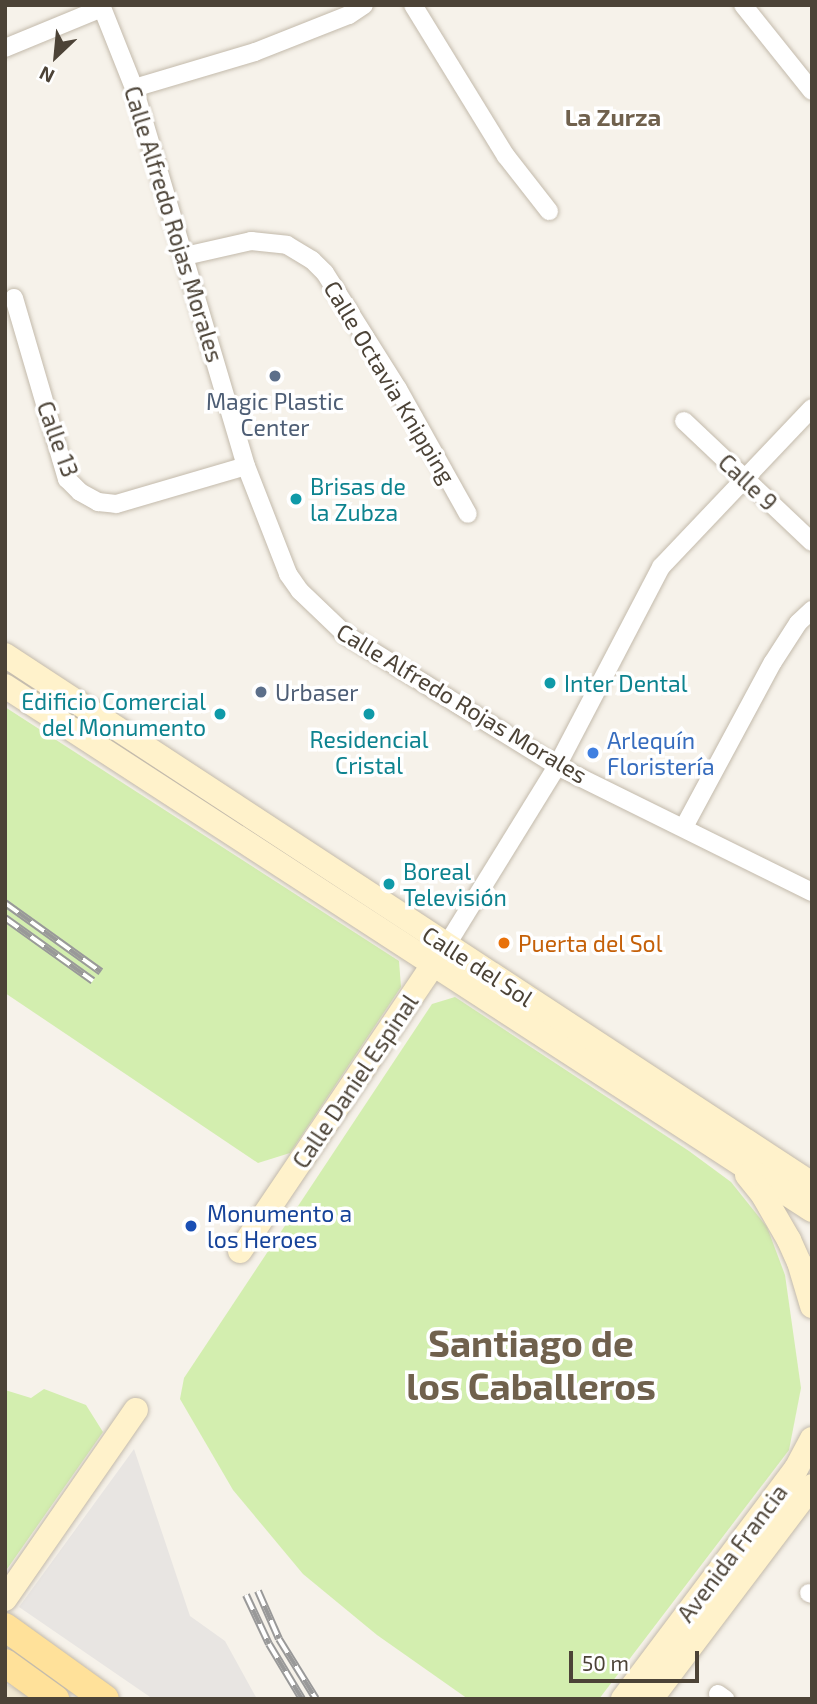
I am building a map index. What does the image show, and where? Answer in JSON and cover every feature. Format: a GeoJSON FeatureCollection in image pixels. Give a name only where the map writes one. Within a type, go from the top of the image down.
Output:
{"type":"FeatureCollection","features":[{"type":"Feature","properties":{"kind":"main road","name":"Calle del Sol"},"geometry":{"type":"LineString","coordinates":[[5,655],[124,730],[446,946],[812,1184]]}},
{"type":"Feature","properties":{"kind":"main road","name":"Calle del Sol"},"geometry":{"type":"LineString","coordinates":[[5,686],[432,966],[812,1210]]}},
{"type":"Feature","properties":{"kind":"main road"},"geometry":{"type":"LineString","coordinates":[[108,752],[124,730]]}},
{"type":"Feature","properties":{"kind":"main road","name":"Calle Daniel Espinal"},"geometry":{"type":"LineString","coordinates":[[240,1251],[446,946]]}},
{"type":"Feature","properties":{"kind":"main road"},"geometry":{"type":"LineString","coordinates":[[733,1158],[763,1195],[789,1240],[812,1306]]}},
{"type":"Feature","properties":{"kind":"main road"},"geometry":{"type":"LineString","coordinates":[[5,1599],[136,1410]]}},
{"type":"Feature","properties":{"kind":"main road","name":"Avenida Francia"},"geometry":{"type":"LineString","coordinates":[[623,1699],[796,1469],[811,1445]]}},
{"type":"Feature","properties":{"kind":"main road","name":"Avenida Francia"},"geometry":{"type":"LineString","coordinates":[[651,1699],[812,1486]]}},
{"type":"Feature","properties":{"kind":"main road"},"geometry":{"type":"LineString","coordinates":[[5,1627],[105,1699]]}},
{"type":"Feature","properties":{"kind":"main road"},"geometry":{"type":"LineString","coordinates":[[5,1663],[55,1699]]}},
{"type":"Feature","properties":{"kind":"street"},"geometry":{"type":"LineString","coordinates":[[134,88],[255,52],[349,15],[364,5]]}},
{"type":"Feature","properties":{"kind":"street"},"geometry":{"type":"LineString","coordinates":[[413,5],[506,156],[549,211]]}},
{"type":"Feature","properties":{"kind":"street"},"geometry":{"type":"LineString","coordinates":[[743,5],[812,90]]}},
{"type":"Feature","properties":{"kind":"street"},"geometry":{"type":"LineString","coordinates":[[5,48],[102,7]]}},
{"type":"Feature","properties":{"kind":"street","name":"Calle Alfredo Rojas Morales"},"geometry":{"type":"LineString","coordinates":[[102,7],[134,88],[246,466],[289,574],[329,622],[556,766],[812,892]]}},
{"type":"Feature","properties":{"kind":"street","name":"Calle Octavia Knipping"},"geometry":{"type":"LineString","coordinates":[[185,256],[251,241],[287,245],[312,260],[325,273],[398,389],[468,514]]}},
{"type":"Feature","properties":{"kind":"street","name":"Calle 13"},"geometry":{"type":"LineString","coordinates":[[14,298],[67,479],[80,492],[98,502],[116,504],[246,466]]}},
{"type":"Feature","properties":{"kind":"street"},"geometry":{"type":"LineString","coordinates":[[446,946],[556,766],[661,567],[812,408]]}},
{"type":"Feature","properties":{"kind":"street","name":"Calle 9"},"geometry":{"type":"LineString","coordinates":[[684,421],[812,542]]}},
{"type":"Feature","properties":{"kind":"street"},"geometry":{"type":"LineString","coordinates":[[684,827],[773,662],[798,624],[812,610]]}},
{"type":"Feature","properties":{"kind":"shaded area"},"geometry":{"type":"Polygon","coordinates":[[[134,1449],[190,1616],[225,1641],[257,1699],[153,1699],[19,1607],[134,1449]]]}},
{"type":"Feature","properties":{"kind":"shaded area"},"geometry":{"type":"Polygon","coordinates":[[[5,1684],[20,1690],[32,1699],[5,1699],[5,1684]]]}},
{"type":"Feature","properties":{"kind":"green space"},"geometry":{"type":"Polygon","coordinates":[[[5,707],[399,961],[401,987],[290,1153],[258,1163],[5,993],[5,707]]]}},
{"type":"Feature","properties":{"kind":"green space"},"geometry":{"type":"Polygon","coordinates":[[[455,997],[689,1151],[731,1182],[767,1227],[785,1275],[801,1388],[789,1450],[599,1699],[468,1699],[377,1635],[303,1574],[233,1490],[180,1399],[184,1378],[432,1004],[455,997]]]}},
{"type":"Feature","properties":{"kind":"green space"},"geometry":{"type":"Polygon","coordinates":[[[44,1389],[86,1405],[103,1432],[5,1572],[5,1390],[31,1398],[44,1389]]]}},
{"type":"Feature","properties":{"kind":"railway"},"geometry":{"type":"LineString","coordinates":[[5,903],[101,972]]}},
{"type":"Feature","properties":{"kind":"railway"},"geometry":{"type":"LineString","coordinates":[[5,918],[93,981]]}},
{"type":"Feature","properties":{"kind":"railway"},"geometry":{"type":"LineString","coordinates":[[258,1591],[279,1639],[316,1699]]}},
{"type":"Feature","properties":{"kind":"railway"},"geometry":{"type":"LineString","coordinates":[[246,1595],[269,1644],[302,1699]]}},
{"type":"Feature","properties":{"kind":"place","name":"Magic Plastic Center"},"geometry":{"type":"Point","coordinates":[275,376]}},
{"type":"Feature","properties":{"kind":"place","name":"Brisas de la Zubza"},"geometry":{"type":"Point","coordinates":[296,499]}},
{"type":"Feature","properties":{"kind":"place","name":"Inter Dental"},"geometry":{"type":"Point","coordinates":[550,683]}},
{"type":"Feature","properties":{"kind":"place","name":"Urbaser"},"geometry":{"type":"Point","coordinates":[261,692]}},
{"type":"Feature","properties":{"kind":"place","name":"Edificio Comercial del Monumento"},"geometry":{"type":"Point","coordinates":[220,714]}},
{"type":"Feature","properties":{"kind":"place","name":"Residencial Cristal"},"geometry":{"type":"Point","coordinates":[369,714]}},
{"type":"Feature","properties":{"kind":"place","name":"Arlequín Floristería"},"geometry":{"type":"Point","coordinates":[593,753]}},
{"type":"Feature","properties":{"kind":"place","name":"Boreal Televisión"},"geometry":{"type":"Point","coordinates":[389,884]}},
{"type":"Feature","properties":{"kind":"place","name":"Puerta del Sol"},"geometry":{"type":"Point","coordinates":[504,943]}},
{"type":"Feature","properties":{"kind":"place","name":"Monumento a los Heroes"},"geometry":{"type":"Point","coordinates":[191,1226]}},
{"type":"Feature","properties":{"kind":"district","name":"La Zurza"},"geometry":{"type":"Point","coordinates":[613,117]}},
{"type":"Feature","properties":{"kind":"district","name":"Santiago de los Caballeros"},"geometry":{"type":"Point","coordinates":[531,1364]}}]}
